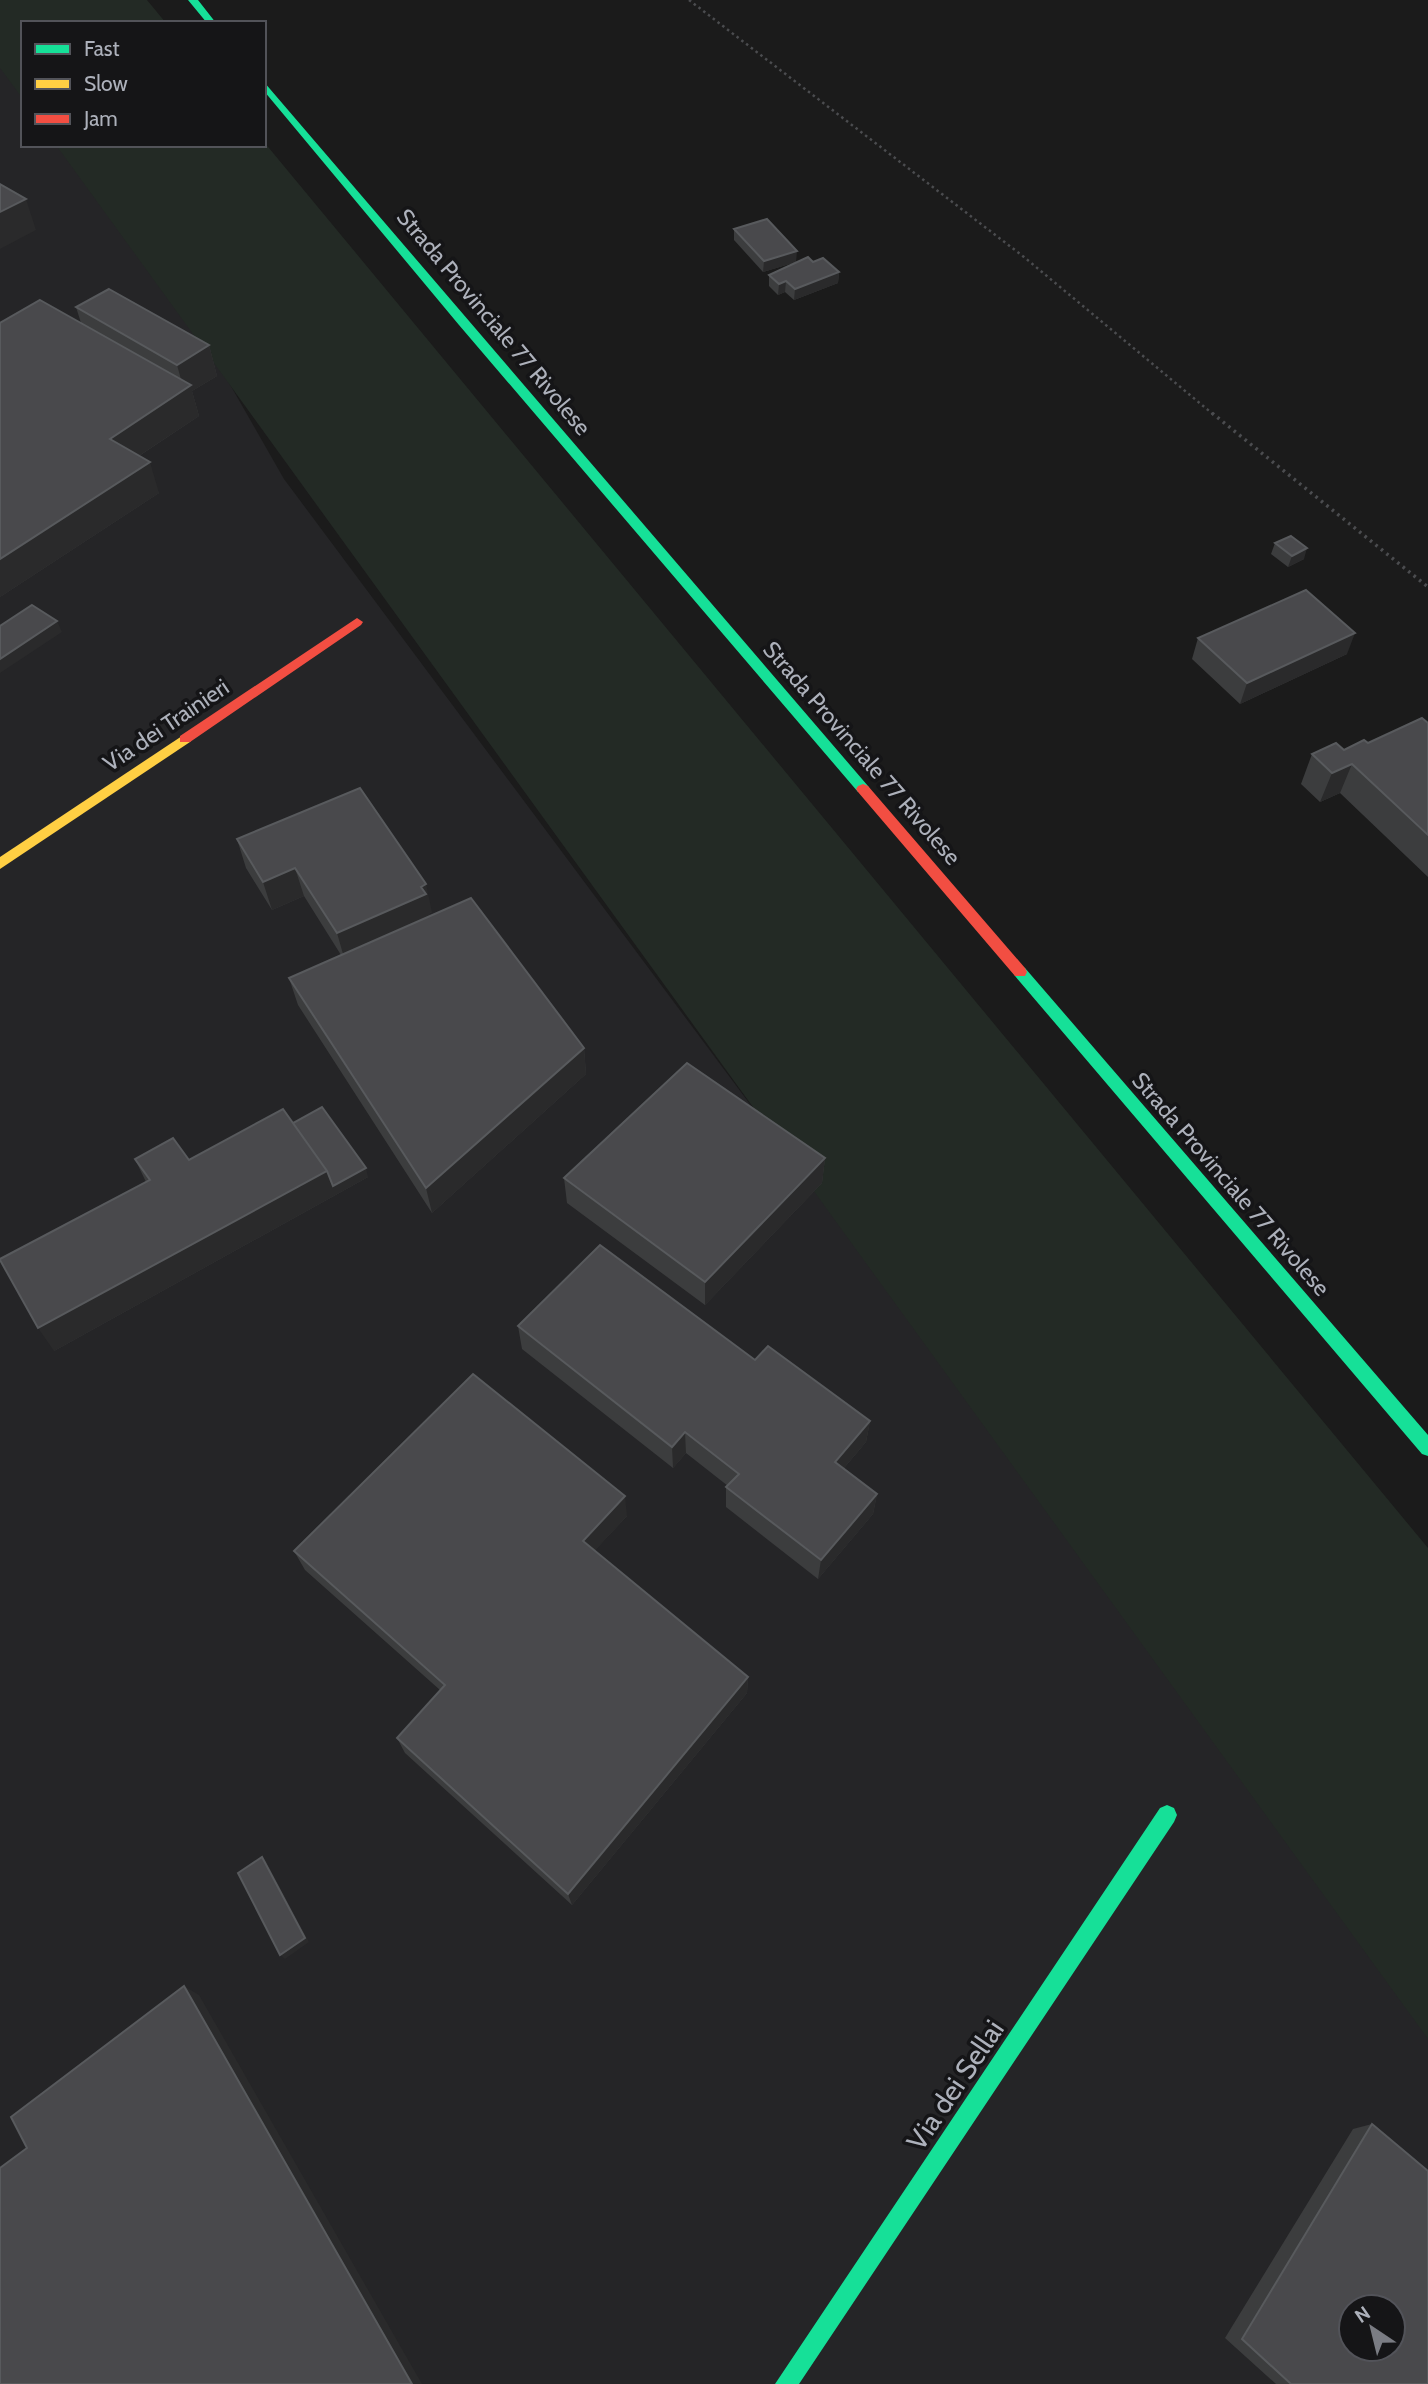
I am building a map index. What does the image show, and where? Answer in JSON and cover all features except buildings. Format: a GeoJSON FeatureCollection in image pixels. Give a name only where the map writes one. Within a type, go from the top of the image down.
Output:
{"type":"FeatureCollection","features":[{"type":"Feature","properties":{"kind":"main road"},"geometry":{"type":"LineString","coordinates":[[193,0],[210,21]]}},
{"type":"Feature","properties":{"kind":"main road","name":"Strada Provinciale 77 Rivolese"},"geometry":{"type":"LineString","coordinates":[[266,87],[481,344],[1428,1448]]}},
{"type":"Feature","properties":{"kind":"main road","name":"Via dei Trainieri"},"geometry":{"type":"LineString","coordinates":[[0,864],[357,622]]}},
{"type":"Feature","properties":{"kind":"main road","name":"Via dei Sellai"},"geometry":{"type":"LineString","coordinates":[[786,2384],[1167,1815]]}},
{"type":"Feature","properties":{"kind":"path"},"geometry":{"type":"LineString","coordinates":[[689,0],[832,107],[1070,295],[1319,504],[1428,587]]}},
{"type":"Feature","properties":{"kind":"shaded area"},"geometry":{"type":"Polygon","coordinates":[[[0,0],[10,0],[22,21],[21,147],[94,147],[284,479],[1428,2014],[1428,2384],[0,2384],[0,0]]]}},
{"type":"Feature","properties":{"kind":"shaded area"},"geometry":{"type":"Polygon","coordinates":[[[0,0],[147,0],[164,21],[21,21],[21,96],[0,68],[0,0]]]}},
{"type":"Feature","properties":{"kind":"shaded area"},"geometry":{"type":"Polygon","coordinates":[[[266,144],[1428,1548],[1428,2039],[57,147],[266,147],[266,144]]]}},
{"type":"Feature","properties":{"kind":"traffic: fast"},"geometry":{"type":"LineString","coordinates":[[193,0],[210,21]]}},
{"type":"Feature","properties":{"kind":"traffic: fast"},"geometry":{"type":"LineString","coordinates":[[266,87],[463,323],[863,789]]}},
{"type":"Feature","properties":{"kind":"traffic: fast"},"geometry":{"type":"LineString","coordinates":[[1020,972],[1428,1448]]}},
{"type":"Feature","properties":{"kind":"traffic: fast"},"geometry":{"type":"LineString","coordinates":[[786,2384],[1167,1815]]}},
{"type":"Feature","properties":{"kind":"traffic: slow"},"geometry":{"type":"LineString","coordinates":[[0,864],[185,739]]}},
{"type":"Feature","properties":{"kind":"traffic: jam"},"geometry":{"type":"LineString","coordinates":[[185,739],[357,622]]}},
{"type":"Feature","properties":{"kind":"traffic: jam"},"geometry":{"type":"LineString","coordinates":[[863,789],[1020,972]]}}]}
